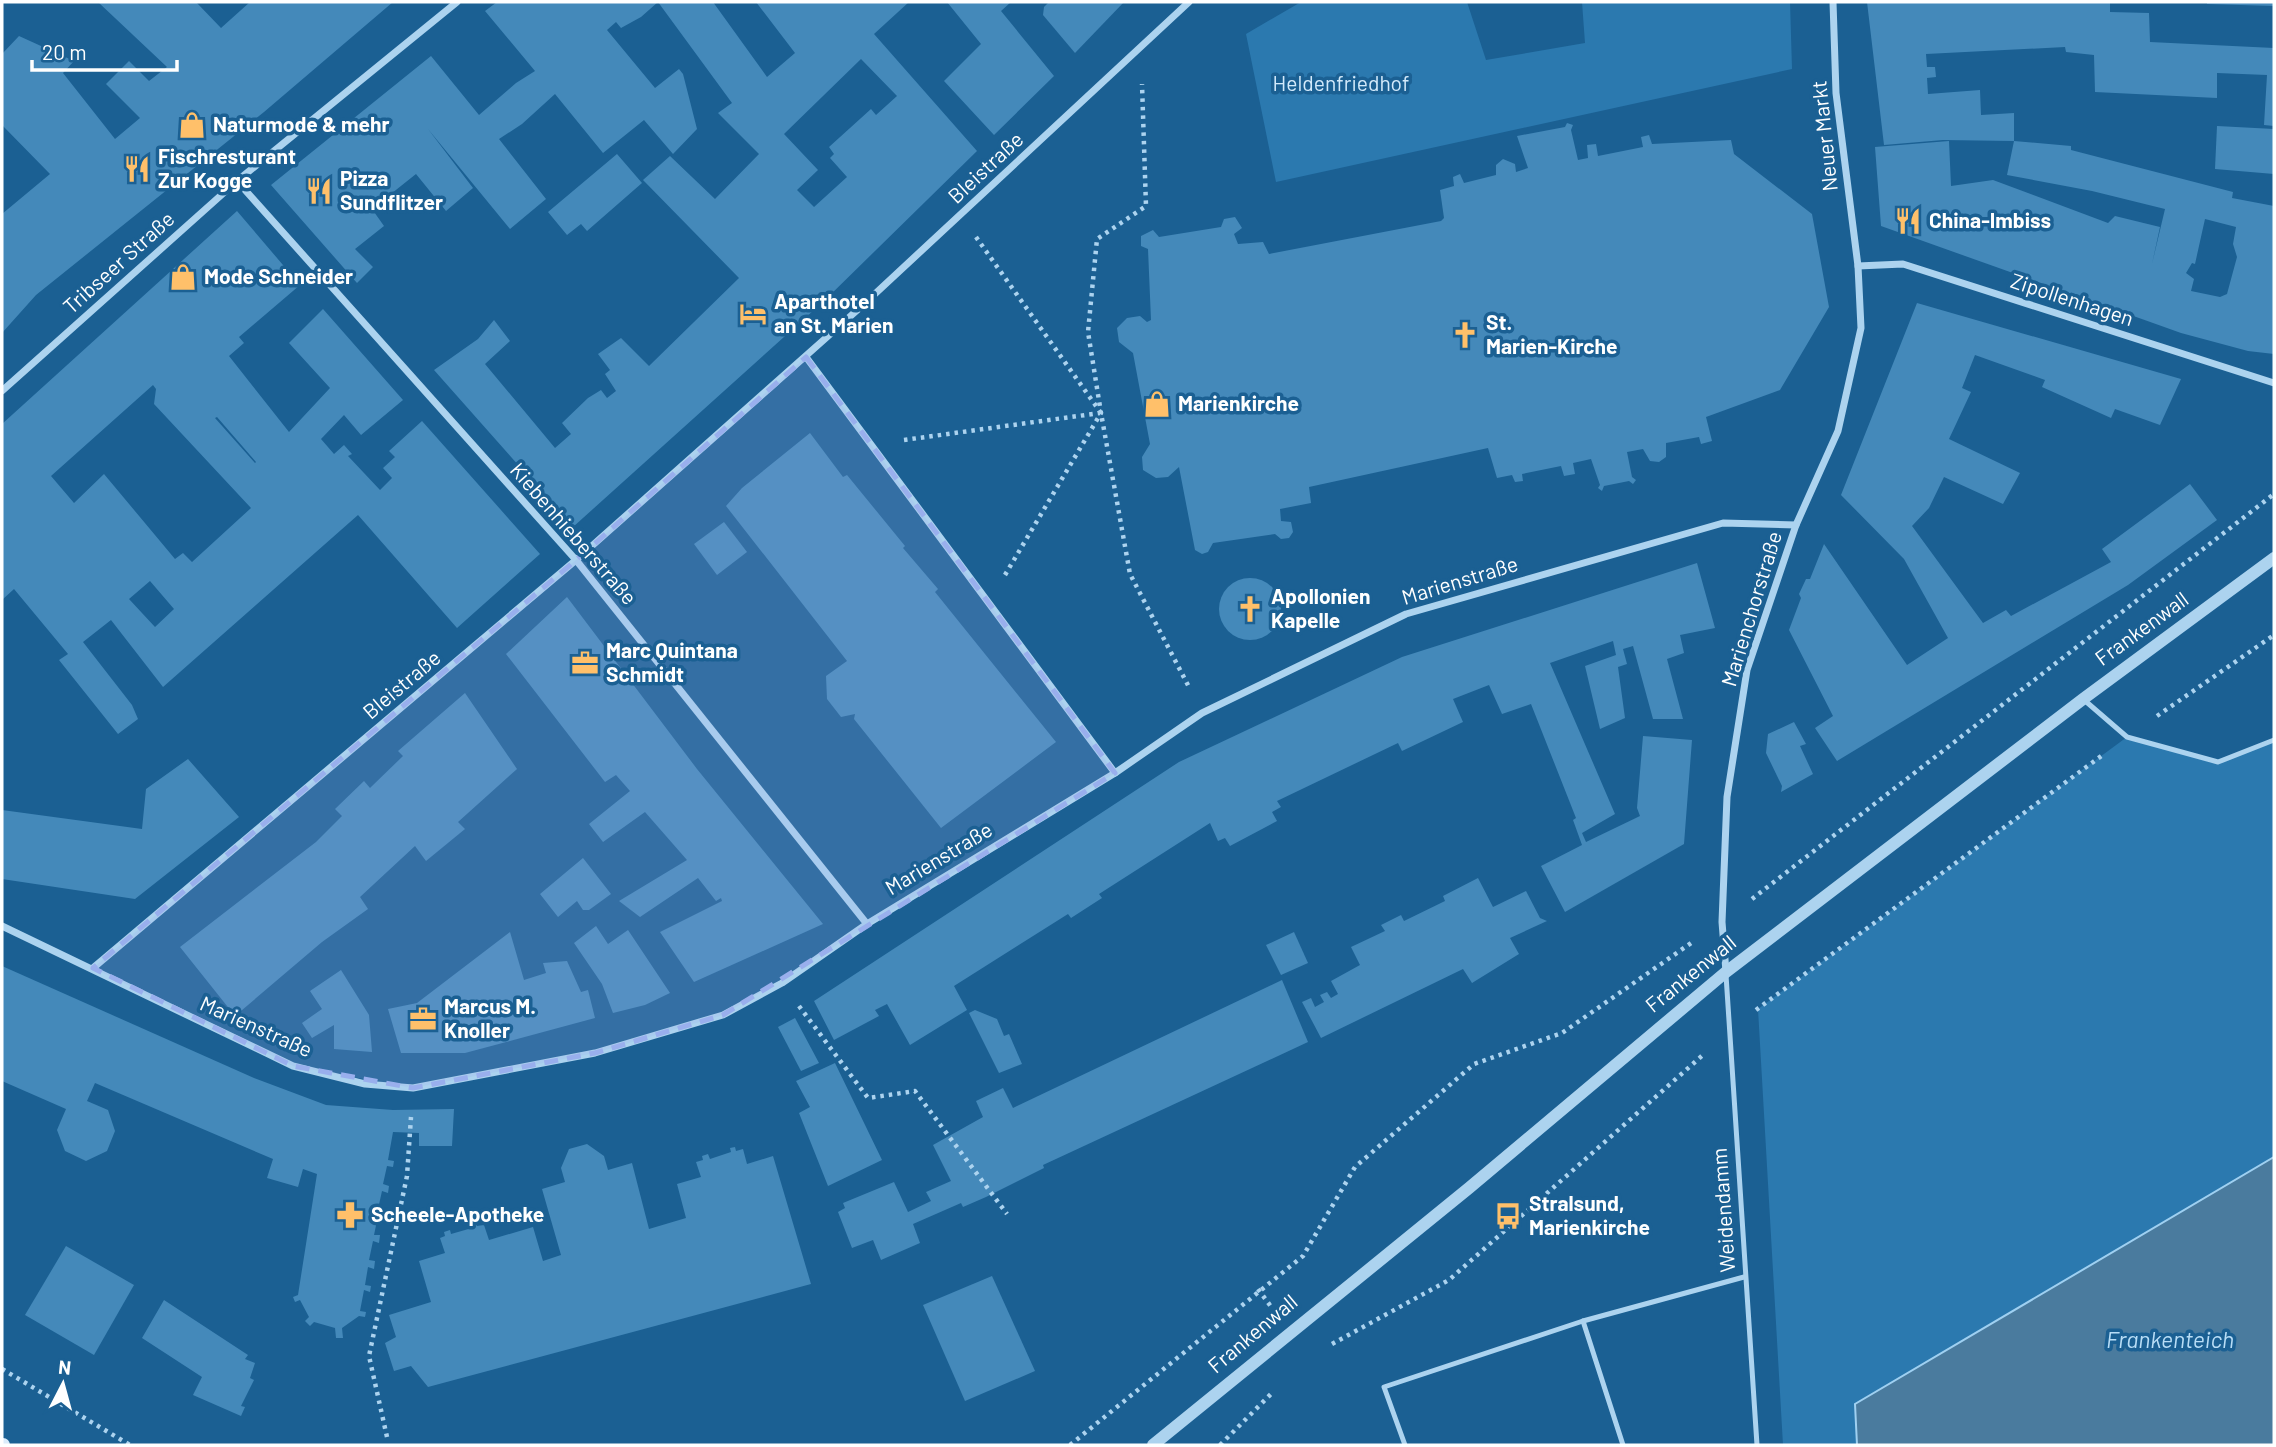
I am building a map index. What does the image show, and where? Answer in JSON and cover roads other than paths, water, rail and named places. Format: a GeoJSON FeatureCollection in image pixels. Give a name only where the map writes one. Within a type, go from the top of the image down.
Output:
{"type":"FeatureCollection","features":[{"type":"Feature","properties":{"kind":"street","name":"Tribseer Straße"},"geometry":{"type":"LineString","coordinates":[[2,391],[237,181],[457,2]]}},
{"type":"Feature","properties":{"kind":"street","name":"Bleistraße"},"geometry":{"type":"LineString","coordinates":[[93,968],[576,560],[806,358],[1189,2]]}},
{"type":"Feature","properties":{"kind":"street","name":"Neuer Markt"},"geometry":{"type":"LineString","coordinates":[[1833,2],[1836,93],[1858,266]]}},
{"type":"Feature","properties":{"kind":"street","name":"Kiebenhieberstraße"},"geometry":{"type":"LineString","coordinates":[[237,181],[576,560],[867,924]]}},
{"type":"Feature","properties":{"kind":"street","name":"Zipollenhagen"},"geometry":{"type":"LineString","coordinates":[[1858,266],[1903,264],[2274,383]]}},
{"type":"Feature","properties":{"kind":"street","name":"Marienchorstraße"},"geometry":{"type":"LineString","coordinates":[[1726,972],[1722,922],[1727,797],[1747,670],[1796,525],[1838,431],[1861,328],[1858,266]]}},
{"type":"Feature","properties":{"kind":"street"},"geometry":{"type":"LineString","coordinates":[[806,358],[1115,773]]}},
{"type":"Feature","properties":{"kind":"street","name":"Marienstraße"},"geometry":{"type":"LineString","coordinates":[[93,968],[225,1036],[293,1066],[365,1084],[413,1088],[595,1053],[723,1015],[782,983],[867,924],[1115,773],[1202,713],[1406,614],[1723,523],[1796,525]]}},
{"type":"Feature","properties":{"kind":"street","name":"Frankenwall"},"geometry":{"type":"LineString","coordinates":[[1153,1445],[1469,1188],[1726,972],[2083,699],[2274,558]]}},
{"type":"Feature","properties":{"kind":"street"},"geometry":{"type":"LineString","coordinates":[[2,926],[93,968]]}},
{"type":"Feature","properties":{"kind":"lane"},"geometry":{"type":"LineString","coordinates":[[2083,699],[2127,737],[2218,762],[2274,740]]}},
{"type":"Feature","properties":{"kind":"lane","name":"Weidendamm"},"geometry":{"type":"LineString","coordinates":[[1726,972],[1757,1445]]}},
{"type":"Feature","properties":{"kind":"lane"},"geometry":{"type":"LineString","coordinates":[[1405,1445],[1384,1387],[1583,1321],[1744,1277]]}},
{"type":"Feature","properties":{"kind":"lane"},"geometry":{"type":"LineString","coordinates":[[1583,1321],[1623,1445]]}},
{"type":"Feature","properties":{"kind":"water","name":"Frankenteich"},"geometry":{"type":"Polygon","coordinates":[[[2274,1157],[2274,1445],[1857,1445],[1855,1404],[2274,1157]]]}},
{"type":"Feature","properties":{"kind":"place","name":"Naturmode & mehr"},"geometry":{"type":"Point","coordinates":[192,125]}},
{"type":"Feature","properties":{"kind":"place","name":"Fischresturant Zur Kogge"},"geometry":{"type":"Point","coordinates":[137,169]}},
{"type":"Feature","properties":{"kind":"place","name":"Pizza Sundflitzer"},"geometry":{"type":"Point","coordinates":[319,191]}},
{"type":"Feature","properties":{"kind":"place","name":"China-Imbiss"},"geometry":{"type":"Point","coordinates":[1908,221]}},
{"type":"Feature","properties":{"kind":"place","name":"Mode Schneider"},"geometry":{"type":"Point","coordinates":[183,277]}},
{"type":"Feature","properties":{"kind":"place","name":"Aparthotel an St. Marien"},"geometry":{"type":"Point","coordinates":[753,314]}},
{"type":"Feature","properties":{"kind":"place","name":"St. Marien-Kirche"},"geometry":{"type":"Point","coordinates":[1465,335]}},
{"type":"Feature","properties":{"kind":"place","name":"Marienkirche"},"geometry":{"type":"Point","coordinates":[1157,404]}},
{"type":"Feature","properties":{"kind":"place","name":"Apollonien Kapelle"},"geometry":{"type":"Point","coordinates":[1250,609]}},
{"type":"Feature","properties":{"kind":"place","name":"Marc Quintana Schmidt"},"geometry":{"type":"Point","coordinates":[585,663]}},
{"type":"Feature","properties":{"kind":"place","name":"Marcus M. Knoller"},"geometry":{"type":"Point","coordinates":[423,1019]}},
{"type":"Feature","properties":{"kind":"place","name":"Scheele-Apotheke"},"geometry":{"type":"Point","coordinates":[350,1215]}},
{"type":"Feature","properties":{"kind":"place","name":"Stralsund, Marienkirche"},"geometry":{"type":"Point","coordinates":[1508,1216]}},
{"type":"Feature","properties":{"kind":"park label","name":"Heldenfriedhof"},"geometry":{"type":"Point","coordinates":[1341,84]}}]}
